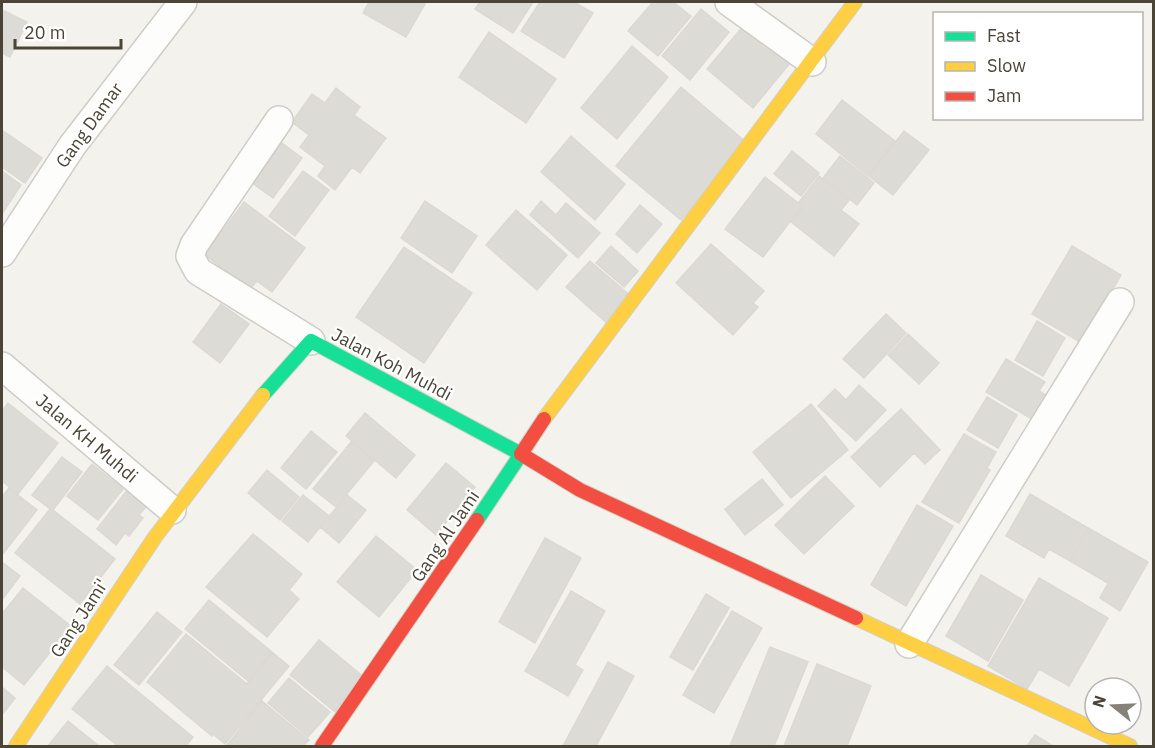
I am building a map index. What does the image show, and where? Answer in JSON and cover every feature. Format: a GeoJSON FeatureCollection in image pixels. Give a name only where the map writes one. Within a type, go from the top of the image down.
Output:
{"type":"FeatureCollection","features":[{"type":"Feature","properties":{"kind":"main road","name":"Gang Al Jami"},"geometry":{"type":"LineString","coordinates":[[322,747],[399,638],[551,410],[855,2]]}},
{"type":"Feature","properties":{"kind":"main road","name":"Jalan Koh Muhdi"},"geometry":{"type":"LineString","coordinates":[[172,510],[311,341],[521,454],[580,490],[1130,747]]}},
{"type":"Feature","properties":{"kind":"main road","name":"Gang Jami'"},"geometry":{"type":"LineString","coordinates":[[16,747],[172,510]]}},
{"type":"Feature","properties":{"kind":"street","name":"Gang Damar"},"geometry":{"type":"LineString","coordinates":[[2,253],[72,146],[183,2]]}},
{"type":"Feature","properties":{"kind":"street"},"geometry":{"type":"LineString","coordinates":[[729,2],[812,62]]}},
{"type":"Feature","properties":{"kind":"street"},"geometry":{"type":"LineString","coordinates":[[279,120],[194,245],[190,256],[198,271],[311,341]]}},
{"type":"Feature","properties":{"kind":"street"},"geometry":{"type":"LineString","coordinates":[[909,644],[1120,302]]}},
{"type":"Feature","properties":{"kind":"street","name":"Jalan KH Muhdi"},"geometry":{"type":"LineString","coordinates":[[2,366],[172,510]]}},
{"type":"Feature","properties":{"kind":"building"},"geometry":{"type":"Polygon","coordinates":[[[369,2],[426,2],[406,37],[363,13],[369,2]]]}},
{"type":"Feature","properties":{"kind":"building"},"geometry":{"type":"Polygon","coordinates":[[[480,2],[533,2],[513,33],[475,9],[480,2]]]}},
{"type":"Feature","properties":{"kind":"building"},"geometry":{"type":"Polygon","coordinates":[[[540,2],[574,2],[593,13],[564,58],[521,31],[540,2]]]}},
{"type":"Feature","properties":{"kind":"building"},"geometry":{"type":"Polygon","coordinates":[[[653,2],[673,2],[691,16],[658,56],[628,31],[653,2]]]}},
{"type":"Feature","properties":{"kind":"building"},"geometry":{"type":"Polygon","coordinates":[[[701,9],[729,32],[690,80],[662,56],[701,9]]]}},
{"type":"Feature","properties":{"kind":"building"},"geometry":{"type":"Polygon","coordinates":[[[2,10],[27,22],[10,57],[2,53],[2,10]]]}},
{"type":"Feature","properties":{"kind":"building"},"geometry":{"type":"Polygon","coordinates":[[[744,25],[790,63],[753,108],[707,69],[744,25]]]}},
{"type":"Feature","properties":{"kind":"building"},"geometry":{"type":"Polygon","coordinates":[[[489,32],[556,79],[526,123],[459,77],[489,32]]]}},
{"type":"Feature","properties":{"kind":"building"},"geometry":{"type":"Polygon","coordinates":[[[632,46],[668,77],[617,139],[581,108],[632,46]]]}},
{"type":"Feature","properties":{"kind":"building"},"geometry":{"type":"Polygon","coordinates":[[[681,87],[746,142],[681,220],[616,166],[681,87]]]}},
{"type":"Feature","properties":{"kind":"building"},"geometry":{"type":"Polygon","coordinates":[[[336,88],[360,107],[354,115],[386,138],[360,173],[352,167],[335,190],[318,176],[325,166],[300,147],[309,135],[292,122],[312,94],[325,103],[336,88]]]}},
{"type":"Feature","properties":{"kind":"building"},"geometry":{"type":"Polygon","coordinates":[[[842,100],[895,141],[868,176],[816,134],[842,100]]]}},
{"type":"Feature","properties":{"kind":"building"},"geometry":{"type":"Polygon","coordinates":[[[2,130],[42,158],[25,183],[2,167],[2,130]]]}},
{"type":"Feature","properties":{"kind":"building"},"geometry":{"type":"Polygon","coordinates":[[[904,131],[929,150],[893,195],[869,176],[904,131]]]}},
{"type":"Feature","properties":{"kind":"building"},"geometry":{"type":"Polygon","coordinates":[[[571,136],[625,184],[595,220],[541,172],[571,136]]]}},
{"type":"Feature","properties":{"kind":"building"},"geometry":{"type":"Polygon","coordinates":[[[282,143],[302,158],[273,198],[252,183],[282,143]]]}},
{"type":"Feature","properties":{"kind":"building"},"geometry":{"type":"Polygon","coordinates":[[[792,151],[819,173],[801,196],[774,174],[792,151]]]}},
{"type":"Feature","properties":{"kind":"building"},"geometry":{"type":"Polygon","coordinates":[[[840,156],[874,183],[857,205],[823,178],[840,156]]]}},
{"type":"Feature","properties":{"kind":"building"},"geometry":{"type":"Polygon","coordinates":[[[2,171],[21,185],[2,214],[2,171]]]}},
{"type":"Feature","properties":{"kind":"building"},"geometry":{"type":"Polygon","coordinates":[[[303,171],[329,190],[295,236],[269,216],[303,171]]]}},
{"type":"Feature","properties":{"kind":"building"},"geometry":{"type":"Polygon","coordinates":[[[819,176],[849,200],[841,210],[859,224],[834,256],[791,222],[804,206],[799,202],[819,176]]]}},
{"type":"Feature","properties":{"kind":"building"},"geometry":{"type":"Polygon","coordinates":[[[765,177],[802,206],[763,257],[725,229],[765,177]]]}},
{"type":"Feature","properties":{"kind":"building"},"geometry":{"type":"Polygon","coordinates":[[[425,201],[477,236],[452,273],[401,238],[425,201]]]}},
{"type":"Feature","properties":{"kind":"building"},"geometry":{"type":"Polygon","coordinates":[[[541,201],[556,215],[566,203],[600,233],[578,258],[530,215],[541,201]]]}},
{"type":"Feature","properties":{"kind":"building"},"geometry":{"type":"Polygon","coordinates":[[[244,202],[305,248],[272,292],[257,281],[250,289],[205,255],[244,202]]]}},
{"type":"Feature","properties":{"kind":"building"},"geometry":{"type":"Polygon","coordinates":[[[640,205],[662,224],[637,253],[616,234],[640,205]]]}},
{"type":"Feature","properties":{"kind":"building"},"geometry":{"type":"Polygon","coordinates":[[[516,210],[567,255],[537,290],[486,245],[516,210]]]}},
{"type":"Feature","properties":{"kind":"building"},"geometry":{"type":"Polygon","coordinates":[[[711,244],[764,291],[753,303],[758,307],[733,335],[676,283],[711,244]]]}},
{"type":"Feature","properties":{"kind":"building"},"geometry":{"type":"Polygon","coordinates":[[[611,246],[638,271],[624,287],[596,263],[611,246]]]}},
{"type":"Feature","properties":{"kind":"building"},"geometry":{"type":"Polygon","coordinates":[[[1072,246],[1121,275],[1082,343],[1032,314],[1072,246]]]}},
{"type":"Feature","properties":{"kind":"building"},"geometry":{"type":"Polygon","coordinates":[[[404,247],[472,293],[424,363],[356,317],[404,247]]]}},
{"type":"Feature","properties":{"kind":"building"},"geometry":{"type":"Polygon","coordinates":[[[590,261],[633,298],[609,325],[566,287],[590,261]]]}},
{"type":"Feature","properties":{"kind":"building"},"geometry":{"type":"Polygon","coordinates":[[[221,304],[249,324],[220,363],[193,342],[221,304]]]}},
{"type":"Feature","properties":{"kind":"building"},"geometry":{"type":"Polygon","coordinates":[[[886,314],[906,333],[864,378],[843,359],[886,314]]]}},
{"type":"Feature","properties":{"kind":"building"},"geometry":{"type":"Polygon","coordinates":[[[1037,321],[1065,338],[1043,376],[1015,360],[1037,321]]]}},
{"type":"Feature","properties":{"kind":"building"},"geometry":{"type":"Polygon","coordinates":[[[908,334],[939,363],[919,384],[888,355],[908,334]]]}},
{"type":"Feature","properties":{"kind":"building"},"geometry":{"type":"Polygon","coordinates":[[[1006,359],[1045,382],[1039,391],[1051,398],[1037,422],[986,392],[1006,359]]]}},
{"type":"Feature","properties":{"kind":"building"},"geometry":{"type":"Polygon","coordinates":[[[859,385],[886,410],[856,441],[818,406],[835,389],[846,400],[859,385]]]}},
{"type":"Feature","properties":{"kind":"building"},"geometry":{"type":"Polygon","coordinates":[[[987,397],[1017,415],[998,448],[967,430],[987,397]]]}},
{"type":"Feature","properties":{"kind":"building"},"geometry":{"type":"Polygon","coordinates":[[[8,403],[58,443],[18,494],[2,481],[2,411],[8,403]]]}},
{"type":"Feature","properties":{"kind":"building"},"geometry":{"type":"Polygon","coordinates":[[[811,404],[848,450],[791,498],[753,452],[811,404]]]}},
{"type":"Feature","properties":{"kind":"building"},"geometry":{"type":"Polygon","coordinates":[[[901,409],[940,450],[925,464],[914,453],[880,487],[851,457],[901,409]]]}},
{"type":"Feature","properties":{"kind":"building"},"geometry":{"type":"Polygon","coordinates":[[[365,413],[415,455],[396,478],[346,436],[365,413]]]}},
{"type":"Feature","properties":{"kind":"building"},"geometry":{"type":"Polygon","coordinates":[[[311,431],[337,452],[306,489],[281,468],[311,431]]]}},
{"type":"Feature","properties":{"kind":"building"},"geometry":{"type":"Polygon","coordinates":[[[964,434],[996,452],[987,468],[990,470],[959,523],[922,502],[964,434]]]}},
{"type":"Feature","properties":{"kind":"building"},"geometry":{"type":"Polygon","coordinates":[[[351,442],[374,461],[336,507],[313,489],[351,442]]]}},
{"type":"Feature","properties":{"kind":"building"},"geometry":{"type":"Polygon","coordinates":[[[62,457],[82,472],[53,510],[115,559],[80,604],[15,553],[50,509],[32,495],[62,457]]]}},
{"type":"Feature","properties":{"kind":"building"},"geometry":{"type":"Polygon","coordinates":[[[446,463],[475,487],[436,535],[407,510],[446,463]]]}},
{"type":"Feature","properties":{"kind":"building"},"geometry":{"type":"Polygon","coordinates":[[[92,464],[123,489],[98,520],[67,496],[92,464]]]}},
{"type":"Feature","properties":{"kind":"building"},"geometry":{"type":"Polygon","coordinates":[[[267,470],[299,497],[280,520],[248,493],[267,470]]]}},
{"type":"Feature","properties":{"kind":"building"},"geometry":{"type":"Polygon","coordinates":[[[825,476],[854,506],[804,554],[775,525],[825,476]]]}},
{"type":"Feature","properties":{"kind":"building"},"geometry":{"type":"Polygon","coordinates":[[[762,479],[783,505],[745,535],[725,509],[762,479]]]}},
{"type":"Feature","properties":{"kind":"building"},"geometry":{"type":"Polygon","coordinates":[[[9,488],[37,510],[2,555],[2,497],[9,488]]]}},
{"type":"Feature","properties":{"kind":"building"},"geometry":{"type":"Polygon","coordinates":[[[128,489],[148,504],[139,515],[143,518],[129,536],[125,533],[116,545],[97,529],[128,489]]]}},
{"type":"Feature","properties":{"kind":"building"},"geometry":{"type":"Polygon","coordinates":[[[1030,494],[1088,528],[1070,561],[1049,549],[1044,558],[1006,536],[1030,494]]]}},
{"type":"Feature","properties":{"kind":"building"},"geometry":{"type":"Polygon","coordinates":[[[303,495],[329,516],[308,542],[282,521],[303,495]]]}},
{"type":"Feature","properties":{"kind":"building"},"geometry":{"type":"Polygon","coordinates":[[[347,495],[366,510],[339,543],[320,527],[347,495]]]}},
{"type":"Feature","properties":{"kind":"building"},"geometry":{"type":"Polygon","coordinates":[[[917,505],[953,526],[906,606],[871,585],[917,505]]]}},
{"type":"Feature","properties":{"kind":"building"},"geometry":{"type":"Polygon","coordinates":[[[1088,528],[1148,562],[1120,611],[1100,598],[1108,583],[1070,561],[1088,528]]]}},
{"type":"Feature","properties":{"kind":"building"},"geometry":{"type":"Polygon","coordinates":[[[253,534],[302,574],[289,590],[299,599],[267,637],[206,587],[253,534]]]}},
{"type":"Feature","properties":{"kind":"building"},"geometry":{"type":"Polygon","coordinates":[[[376,536],[417,570],[379,617],[337,582],[376,536]]]}},
{"type":"Feature","properties":{"kind":"building"},"geometry":{"type":"Polygon","coordinates":[[[545,538],[581,558],[535,643],[499,622],[545,538]]]}},
{"type":"Feature","properties":{"kind":"building"},"geometry":{"type":"Polygon","coordinates":[[[2,562],[20,576],[2,600],[2,562]]]}},
{"type":"Feature","properties":{"kind":"building"},"geometry":{"type":"Polygon","coordinates":[[[981,575],[1023,600],[988,661],[946,636],[981,575]]]}},
{"type":"Feature","properties":{"kind":"building"},"geometry":{"type":"Polygon","coordinates":[[[1039,578],[1108,618],[1069,686],[1039,669],[1027,689],[988,666],[1039,578]]]}},
{"type":"Feature","properties":{"kind":"building"},"geometry":{"type":"Polygon","coordinates":[[[23,588],[71,626],[24,685],[2,667],[2,614],[23,588]]]}},
{"type":"Feature","properties":{"kind":"building"},"geometry":{"type":"Polygon","coordinates":[[[571,591],[605,611],[575,665],[583,670],[568,696],[525,671],[571,591]]]}},
{"type":"Feature","properties":{"kind":"building"},"geometry":{"type":"Polygon","coordinates":[[[706,594],[729,608],[693,670],[670,657],[706,594]]]}},
{"type":"Feature","properties":{"kind":"building"},"geometry":{"type":"Polygon","coordinates":[[[209,600],[272,652],[248,681],[185,629],[209,600]]]}},
{"type":"Feature","properties":{"kind":"building"},"geometry":{"type":"Polygon","coordinates":[[[732,611],[762,628],[714,713],[683,695],[732,611]]]}},
{"type":"Feature","properties":{"kind":"building"},"geometry":{"type":"Polygon","coordinates":[[[157,612],[182,632],[139,685],[114,665],[157,612]]]}},
{"type":"Feature","properties":{"kind":"building"},"geometry":{"type":"Polygon","coordinates":[[[186,634],[247,684],[273,653],[289,666],[225,744],[213,734],[212,736],[147,682],[186,634]]]}},
{"type":"Feature","properties":{"kind":"building"},"geometry":{"type":"Polygon","coordinates":[[[319,640],[364,677],[335,712],[290,675],[319,640]]]}},
{"type":"Feature","properties":{"kind":"building"},"geometry":{"type":"Polygon","coordinates":[[[770,647],[808,662],[774,746],[730,746],[770,647]]]}},
{"type":"Feature","properties":{"kind":"building"},"geometry":{"type":"Polygon","coordinates":[[[608,662],[634,676],[596,746],[563,746],[608,662]]]}},
{"type":"Feature","properties":{"kind":"building"},"geometry":{"type":"Polygon","coordinates":[[[817,664],[871,686],[847,746],[784,746],[817,664]]]}},
{"type":"Feature","properties":{"kind":"building"},"geometry":{"type":"Polygon","coordinates":[[[107,666],[193,737],[186,746],[118,746],[72,709],[107,666]]]}},
{"type":"Feature","properties":{"kind":"building"},"geometry":{"type":"Polygon","coordinates":[[[289,678],[330,712],[308,737],[268,703],[289,678]]]}},
{"type":"Feature","properties":{"kind":"building"},"geometry":{"type":"Polygon","coordinates":[[[2,687],[15,698],[2,715],[2,687]]]}},
{"type":"Feature","properties":{"kind":"building"},"geometry":{"type":"Polygon","coordinates":[[[262,701],[309,740],[303,746],[227,745],[262,701]]]}},
{"type":"Feature","properties":{"kind":"building"},"geometry":{"type":"Polygon","coordinates":[[[68,721],[99,746],[48,746],[68,721]]]}},
{"type":"Feature","properties":{"kind":"building"},"geometry":{"type":"Polygon","coordinates":[[[1035,735],[1053,746],[1027,746],[1035,735]]]}},
{"type":"Feature","properties":{"kind":"traffic: fast"},"geometry":{"type":"LineString","coordinates":[[263,395],[311,341],[521,454],[477,520]]}},
{"type":"Feature","properties":{"kind":"traffic: slow"},"geometry":{"type":"LineString","coordinates":[[544,419],[855,2]]}},
{"type":"Feature","properties":{"kind":"traffic: slow"},"geometry":{"type":"LineString","coordinates":[[16,746],[155,537],[263,395]]}},
{"type":"Feature","properties":{"kind":"traffic: slow"},"geometry":{"type":"LineString","coordinates":[[856,618],[1130,746]]}},
{"type":"Feature","properties":{"kind":"traffic: jam"},"geometry":{"type":"LineString","coordinates":[[544,419],[521,454],[580,490],[856,618]]}},
{"type":"Feature","properties":{"kind":"traffic: jam"},"geometry":{"type":"LineString","coordinates":[[322,746],[477,520]]}}]}
